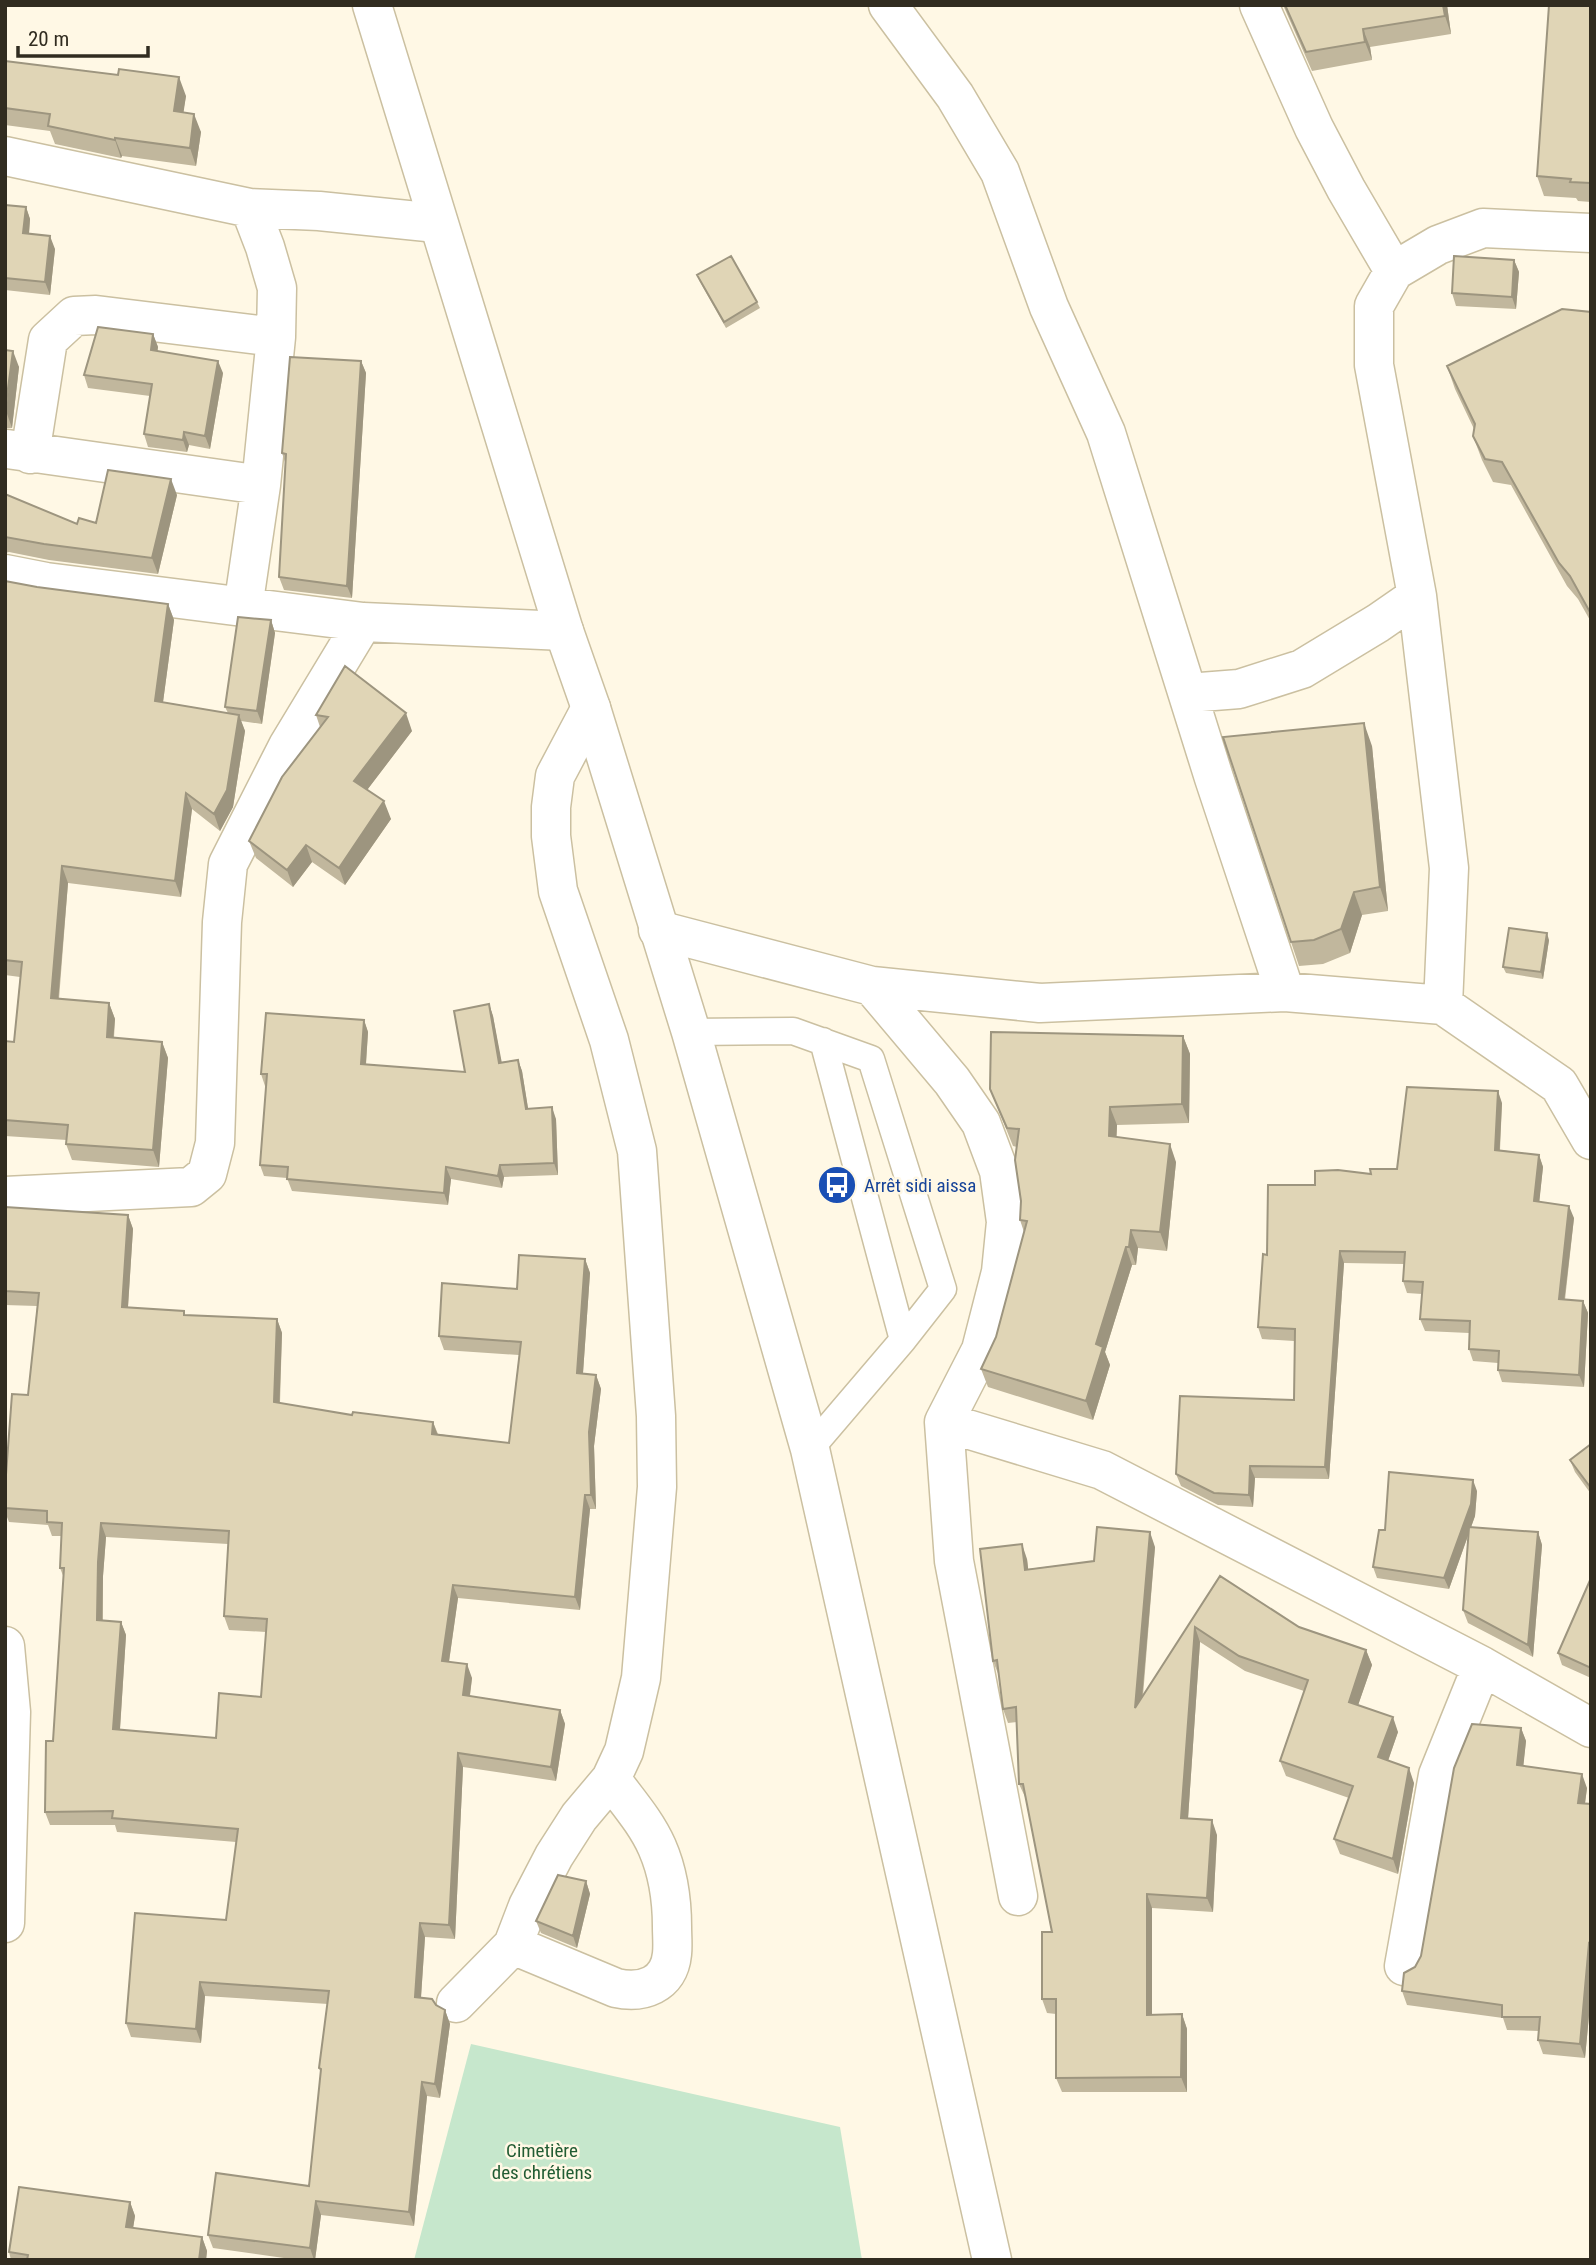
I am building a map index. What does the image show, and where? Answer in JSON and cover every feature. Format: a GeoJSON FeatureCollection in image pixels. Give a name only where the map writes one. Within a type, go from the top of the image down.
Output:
{"type":"FeatureCollection","features":[{"type":"Feature","properties":{"kind":"street"},"geometry":{"type":"LineString","coordinates":[[372,5],[437,223],[691,1032],[810,1449],[992,2260]]}},
{"type":"Feature","properties":{"kind":"street"},"geometry":{"type":"LineString","coordinates":[[888,5],[955,96],[1000,172],[1049,307],[1106,433],[1285,992]]}},
{"type":"Feature","properties":{"kind":"street"},"geometry":{"type":"LineString","coordinates":[[1259,5],[1314,128],[1394,271]]}},
{"type":"Feature","properties":{"kind":"street"},"geometry":{"type":"LineString","coordinates":[[5,156],[250,208],[319,211],[437,223]]}},
{"type":"Feature","properties":{"kind":"street"},"geometry":{"type":"LineString","coordinates":[[243,608],[261,485],[276,337],[277,288],[250,208]]}},
{"type":"Feature","properties":{"kind":"street"},"geometry":{"type":"LineString","coordinates":[[1443,1005],[1449,868],[1417,596],[1374,365],[1374,306],[1394,271],[1438,245],[1483,228],[1591,233]]}},
{"type":"Feature","properties":{"kind":"street"},"geometry":{"type":"LineString","coordinates":[[261,485],[18,451],[48,340],[74,316],[96,315],[276,337]]}},
{"type":"Feature","properties":{"kind":"street"},"geometry":{"type":"LineString","coordinates":[[5,574],[47,582],[363,622],[564,631]]}},
{"type":"Feature","properties":{"kind":"street"},"geometry":{"type":"LineString","coordinates":[[1188,693],[1239,689],[1302,668],[1417,596]]}},
{"type":"Feature","properties":{"kind":"street"},"geometry":{"type":"LineString","coordinates":[[5,1196],[191,1192],[207,1174],[215,1143],[222,922],[228,864],[288,746],[363,622]]}},
{"type":"Feature","properties":{"kind":"street"},"geometry":{"type":"LineString","coordinates":[[456,2003],[513,1945],[528,1906],[554,1856],[579,1817],[611,1779],[624,1751],[641,1678],[657,1487],[656,1416],[636,1151],[609,1040],[558,891],[551,836],[555,776],[591,708]]}},
{"type":"Feature","properties":{"kind":"street"},"geometry":{"type":"LineString","coordinates":[[658,930],[872,986],[1040,1003],[1285,992],[1443,1005],[1559,1085],[1591,1140]]}},
{"type":"Feature","properties":{"kind":"street"},"geometry":{"type":"LineString","coordinates":[[872,986],[952,1081],[981,1123],[999,1171],[1006,1222],[1001,1272],[981,1350],[944,1422],[954,1561],[1018,1896]]}},
{"type":"Feature","properties":{"kind":"street"},"geometry":{"type":"LineString","coordinates":[[944,1422],[1102,1470],[1482,1666],[1591,1728]]}},
{"type":"Feature","properties":{"kind":"street"},"geometry":{"type":"LineString","coordinates":[[5,1646],[11,1712],[5,1923]]}},
{"type":"Feature","properties":{"kind":"street"},"geometry":{"type":"LineString","coordinates":[[1404,1966],[1438,1775],[1482,1666]]}},
{"type":"Feature","properties":{"kind":"street"},"geometry":{"type":"LineString","coordinates":[[513,1945],[616,1988],[631,1991],[645,1989],[658,1981],[667,1970],[673,1956],[672,1907],[664,1867],[648,1830],[611,1779]]}},
{"type":"Feature","properties":{"kind":"lane"},"geometry":{"type":"LineString","coordinates":[[691,1032],[793,1031],[871,1059],[943,1289],[810,1449]]}},
{"type":"Feature","properties":{"kind":"lane"},"geometry":{"type":"LineString","coordinates":[[823,1041],[903,1340]]}},
{"type":"Feature","properties":{"kind":"green space","name":"Cimetière des chrétiens"},"geometry":{"type":"Polygon","coordinates":[[[471,2044],[840,2127],[862,2260],[414,2260],[471,2044]]]}},
{"type":"Feature","properties":{"kind":"building"},"geometry":{"type":"Polygon","coordinates":[[[1285,5],[1443,5],[1445,16],[1363,29],[1365,42],[1306,52],[1285,5]]]}},
{"type":"Feature","properties":{"kind":"building"},"geometry":{"type":"Polygon","coordinates":[[[1549,5],[1591,5],[1591,183],[1537,176],[1549,5]]]}},
{"type":"Feature","properties":{"kind":"building"},"geometry":{"type":"Polygon","coordinates":[[[5,61],[118,75],[119,69],[179,77],[174,111],[194,114],[190,148],[115,140],[48,126],[50,114],[5,108],[5,61]]]}},
{"type":"Feature","properties":{"kind":"building"},"geometry":{"type":"Polygon","coordinates":[[[5,205],[26,207],[23,233],[50,236],[45,282],[5,278],[5,205]]]}},
{"type":"Feature","properties":{"kind":"building"},"geometry":{"type":"Polygon","coordinates":[[[731,256],[757,302],[724,322],[697,275],[731,256]]]}},
{"type":"Feature","properties":{"kind":"building"},"geometry":{"type":"Polygon","coordinates":[[[1454,256],[1514,260],[1512,297],[1452,293],[1454,256]]]}},
{"type":"Feature","properties":{"kind":"building"},"geometry":{"type":"Polygon","coordinates":[[[1562,309],[1591,312],[1591,614],[1502,462],[1485,459],[1473,436],[1475,424],[1447,366],[1562,309]]]}},
{"type":"Feature","properties":{"kind":"building"},"geometry":{"type":"Polygon","coordinates":[[[98,327],[153,334],[151,350],[218,361],[205,436],[184,432],[183,440],[144,434],[152,384],[84,375],[98,327]]]}},
{"type":"Feature","properties":{"kind":"building"},"geometry":{"type":"Polygon","coordinates":[[[5,350],[13,351],[5,411],[5,350]]]}},
{"type":"Feature","properties":{"kind":"building"},"geometry":{"type":"Polygon","coordinates":[[[290,357],[361,361],[347,586],[279,577],[286,454],[282,453],[290,357]]]}},
{"type":"Feature","properties":{"kind":"building"},"geometry":{"type":"Polygon","coordinates":[[[108,470],[171,479],[152,558],[5,537],[5,494],[77,524],[79,518],[96,523],[108,470]]]}},
{"type":"Feature","properties":{"kind":"building"},"geometry":{"type":"Polygon","coordinates":[[[5,581],[168,604],[155,701],[239,715],[227,790],[214,814],[186,793],[175,881],[62,866],[51,998],[109,1003],[107,1037],[162,1042],[153,1150],[66,1144],[68,1125],[5,1120],[5,1041],[14,1042],[22,962],[5,960],[5,581]]]}},
{"type":"Feature","properties":{"kind":"building"},"geometry":{"type":"Polygon","coordinates":[[[238,617],[271,620],[257,711],[225,707],[238,617]]]}},
{"type":"Feature","properties":{"kind":"building"},"geometry":{"type":"Polygon","coordinates":[[[345,666],[406,713],[354,781],[384,801],[339,868],[306,845],[287,870],[249,841],[282,777],[328,717],[316,715],[345,666]]]}},
{"type":"Feature","properties":{"kind":"building"},"geometry":{"type":"Polygon","coordinates":[[[1364,723],[1380,887],[1354,892],[1341,929],[1314,940],[1291,942],[1223,737],[1364,723]]]}},
{"type":"Feature","properties":{"kind":"building"},"geometry":{"type":"Polygon","coordinates":[[[1509,928],[1547,933],[1541,972],[1503,967],[1509,928]]]}},
{"type":"Feature","properties":{"kind":"building"},"geometry":{"type":"Polygon","coordinates":[[[489,1004],[499,1063],[518,1060],[526,1109],[552,1107],[554,1163],[500,1165],[498,1176],[446,1167],[444,1193],[287,1179],[288,1167],[260,1165],[267,1074],[261,1074],[266,1013],[364,1020],[361,1064],[465,1072],[454,1011],[489,1004]]]}},
{"type":"Feature","properties":{"kind":"building"},"geometry":{"type":"Polygon","coordinates":[[[991,1032],[1183,1036],[1182,1104],[1110,1107],[1109,1136],[1170,1144],[1160,1232],[1131,1230],[1129,1247],[1126,1247],[1096,1344],[1103,1347],[1086,1401],[981,1369],[996,1337],[1027,1221],[1020,1220],[1021,1201],[1015,1160],[1019,1129],[1007,1128],[990,1089],[991,1032]]]}},
{"type":"Feature","properties":{"kind":"building"},"geometry":{"type":"Polygon","coordinates":[[[1407,1087],[1498,1091],[1495,1150],[1539,1155],[1534,1201],[1569,1206],[1559,1299],[1583,1301],[1579,1375],[1498,1370],[1499,1351],[1469,1349],[1470,1321],[1420,1319],[1423,1282],[1403,1281],[1405,1252],[1340,1251],[1325,1467],[1250,1466],[1249,1495],[1214,1493],[1176,1474],[1180,1396],[1294,1400],[1295,1329],[1258,1327],[1263,1254],[1267,1255],[1268,1185],[1315,1185],[1315,1171],[1338,1170],[1371,1174],[1370,1169],[1397,1169],[1407,1087]]]}},
{"type":"Feature","properties":{"kind":"building"},"geometry":{"type":"Polygon","coordinates":[[[5,1207],[128,1215],[122,1307],[184,1311],[184,1315],[277,1319],[274,1402],[352,1415],[353,1412],[433,1422],[432,1434],[509,1443],[521,1342],[439,1336],[442,1283],[517,1289],[519,1255],[585,1259],[577,1373],[596,1375],[589,1432],[591,1495],[585,1495],[575,1597],[453,1585],[442,1661],[467,1664],[463,1695],[560,1710],[551,1767],[458,1753],[449,1925],[420,1923],[415,1997],[432,1999],[445,2010],[435,2084],[422,2082],[409,2212],[316,2201],[310,2248],[208,2235],[216,2173],[309,2186],[329,1991],[200,1982],[196,2029],[126,2023],[135,1913],[226,1920],[238,1829],[112,1818],[113,1811],[45,1812],[46,1741],[53,1741],[64,1568],[60,1568],[62,1523],[47,1522],[47,1511],[5,1508],[12,1394],[28,1395],[39,1293],[5,1291],[5,1207]],[[101,1523],[97,1620],[121,1622],[113,1729],[216,1738],[219,1693],[261,1697],[267,1619],[224,1616],[229,1531],[101,1523]]]}},
{"type":"Feature","properties":{"kind":"building"},"geometry":{"type":"Polygon","coordinates":[[[1591,1444],[1591,1488],[1570,1460],[1591,1444]]]}},
{"type":"Feature","properties":{"kind":"building"},"geometry":{"type":"Polygon","coordinates":[[[1389,1472],[1473,1480],[1471,1504],[1444,1578],[1373,1567],[1379,1530],[1385,1530],[1389,1472]]]}},
{"type":"Feature","properties":{"kind":"building"},"geometry":{"type":"Polygon","coordinates":[[[1097,1527],[1150,1532],[1135,1708],[1220,1576],[1299,1627],[1366,1650],[1349,1702],[1393,1717],[1378,1757],[1409,1768],[1393,1859],[1334,1839],[1353,1786],[1280,1761],[1308,1680],[1239,1656],[1195,1627],[1181,1818],[1212,1820],[1207,1898],[1147,1894],[1147,2015],[1182,2014],[1181,2077],[1056,2078],[1056,1999],[1042,1999],[1042,1932],[1052,1932],[1023,1784],[1019,1784],[1016,1707],[1003,1709],[997,1660],[993,1661],[980,1549],[1022,1544],[1025,1570],[1094,1561],[1097,1527]]]}},
{"type":"Feature","properties":{"kind":"building"},"geometry":{"type":"Polygon","coordinates":[[[1469,1527],[1538,1532],[1528,1645],[1463,1610],[1469,1527]]]}},
{"type":"Feature","properties":{"kind":"building"},"geometry":{"type":"Polygon","coordinates":[[[1591,1578],[1591,1668],[1558,1653],[1591,1578]]]}},
{"type":"Feature","properties":{"kind":"building"},"geometry":{"type":"Polygon","coordinates":[[[1472,1724],[1521,1728],[1517,1765],[1582,1774],[1578,1803],[1591,1804],[1591,1944],[1589,1943],[1580,2044],[1538,2040],[1540,2017],[1502,2017],[1502,2005],[1402,1991],[1404,1973],[1415,1967],[1421,1956],[1454,1768],[1472,1724]]]}},
{"type":"Feature","properties":{"kind":"building"},"geometry":{"type":"Polygon","coordinates":[[[558,1875],[586,1881],[573,1936],[536,1921],[558,1875]]]}},
{"type":"Feature","properties":{"kind":"building"},"geometry":{"type":"Polygon","coordinates":[[[19,2187],[130,2202],[126,2227],[202,2237],[199,2260],[27,2260],[28,2255],[9,2252],[19,2187]]]}},
{"type":"Feature","properties":{"kind":"place","name":"Arrêt sidi aissa"},"geometry":{"type":"Point","coordinates":[837,1185]}}]}
